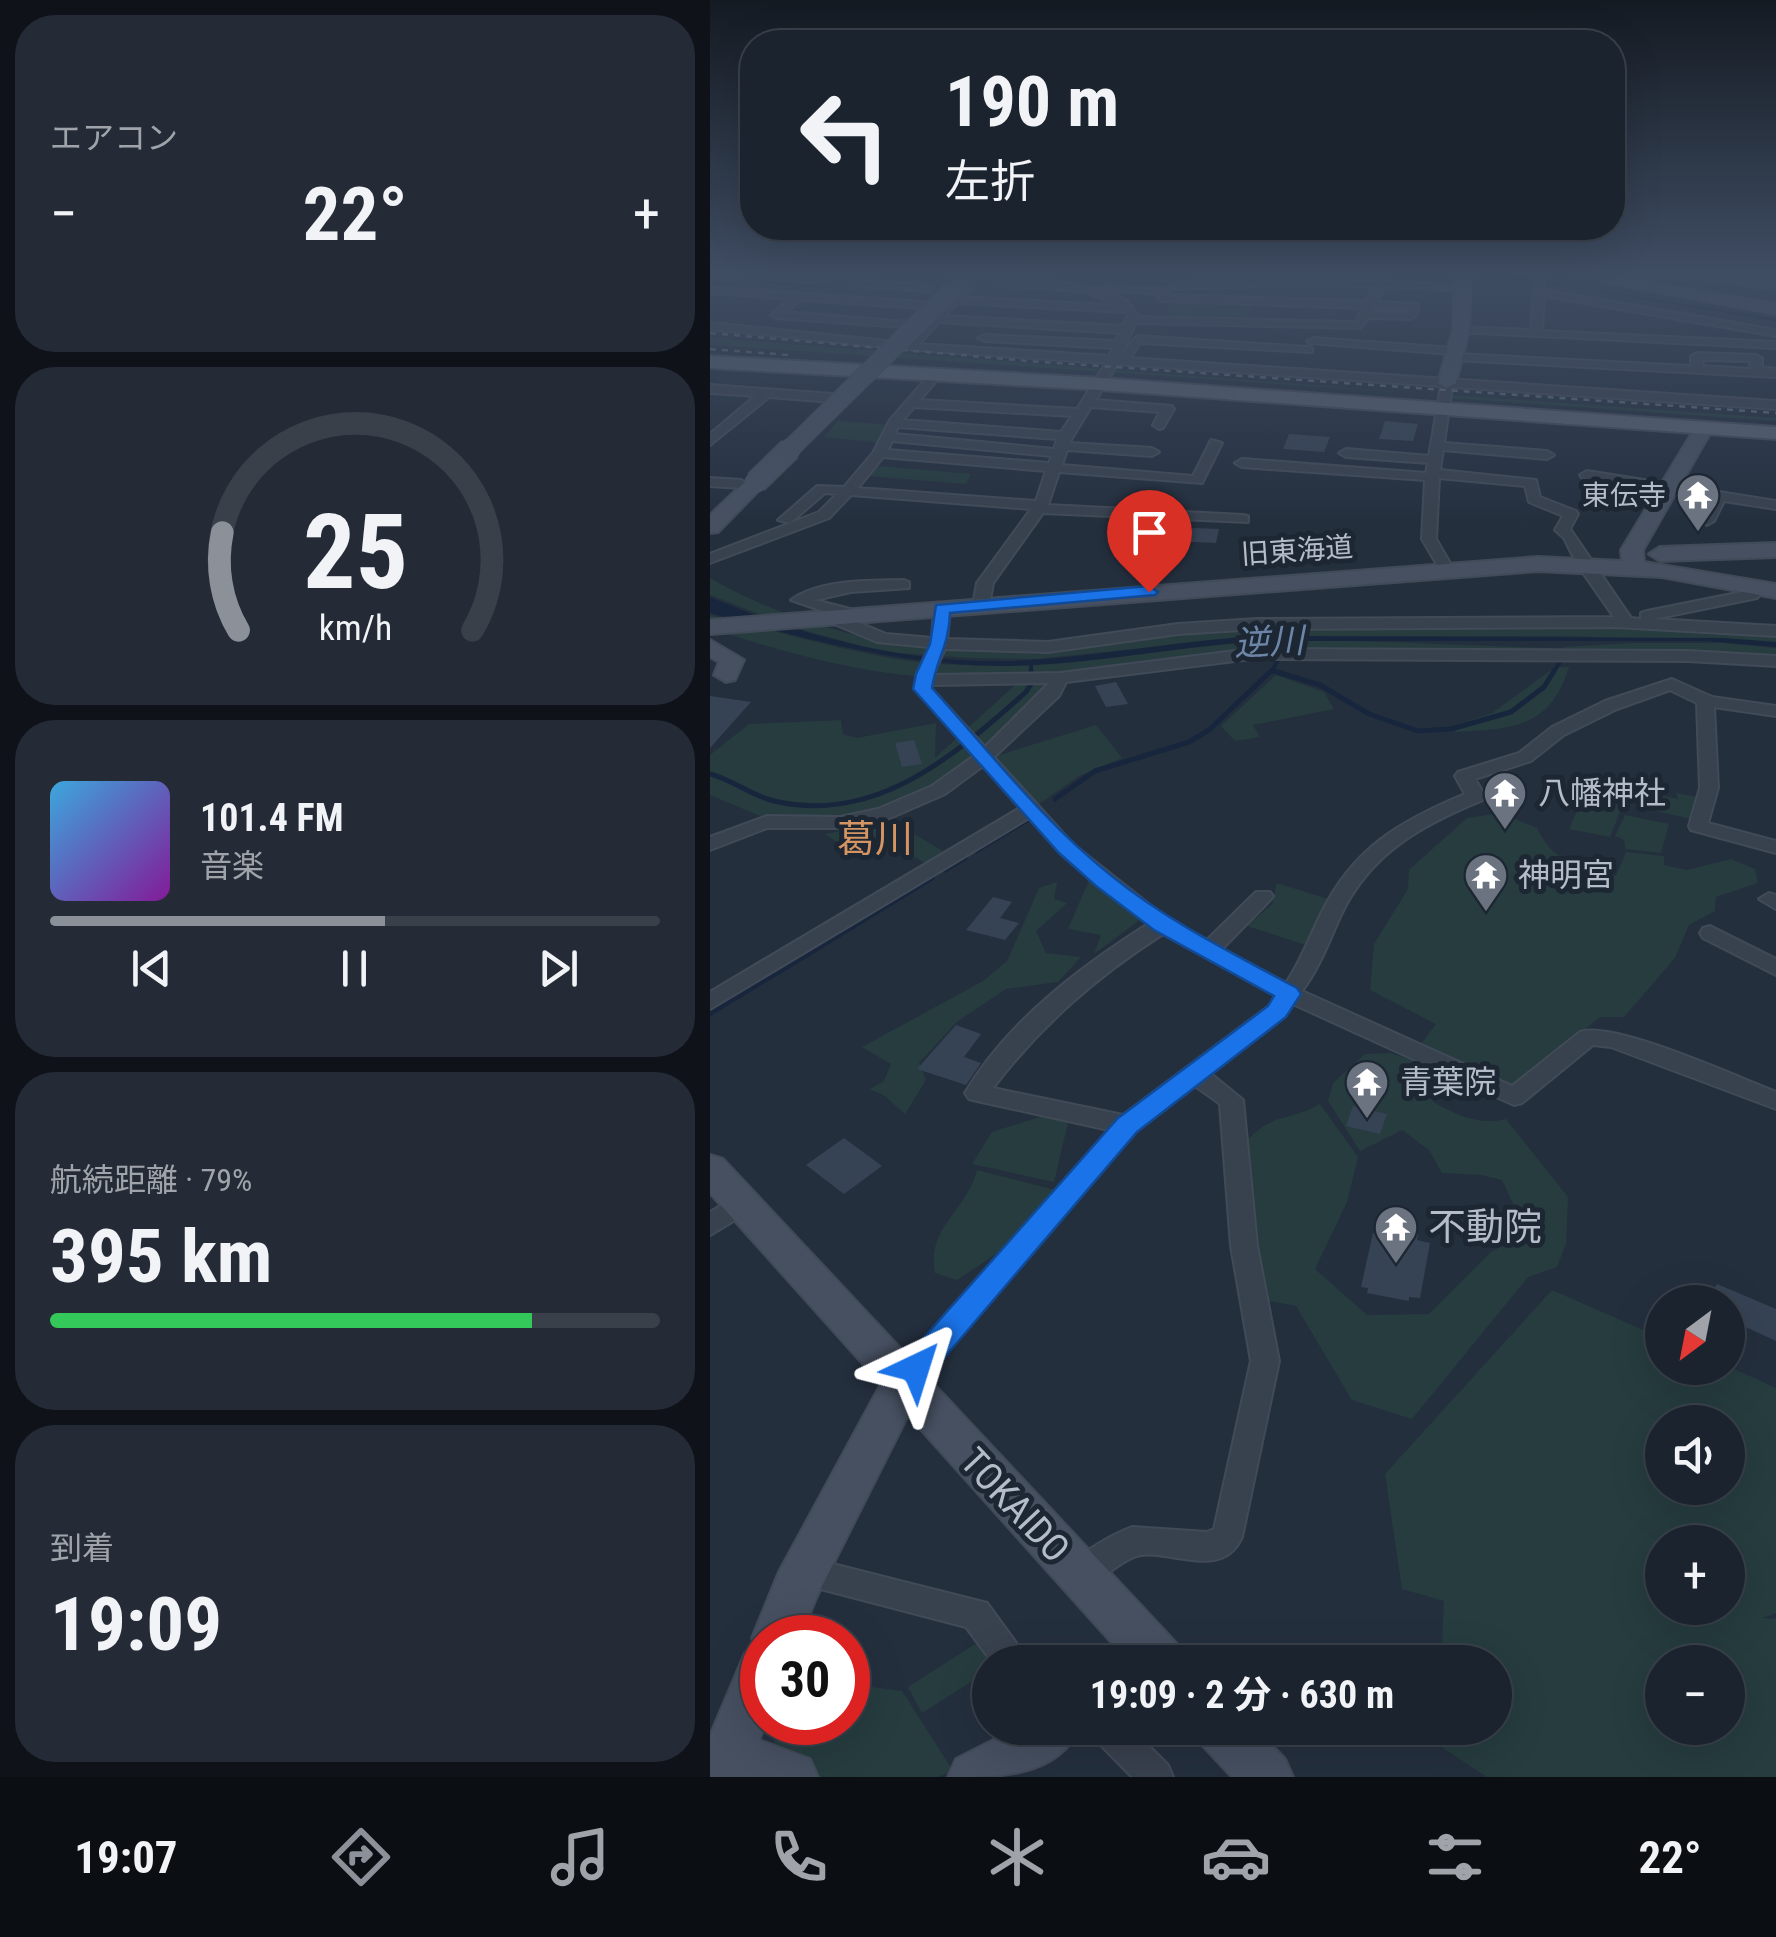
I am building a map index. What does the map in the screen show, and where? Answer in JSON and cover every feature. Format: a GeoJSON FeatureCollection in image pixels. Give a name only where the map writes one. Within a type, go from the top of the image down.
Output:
{"type":"FeatureCollection","features":[{"type":"Feature","properties":{"kind":"main road"},"geometry":{"type":"LineString","coordinates":[[714,365],[1101,384],[1776,434]]}},
{"type":"Feature","properties":{"kind":"street"},"geometry":{"type":"LineString","coordinates":[[744,489],[881,358]]}},
{"type":"Feature","properties":{"kind":"street"},"geometry":{"type":"LineString","coordinates":[[1075,358],[1776,405]]}},
{"type":"Feature","properties":{"kind":"street"},"geometry":{"type":"LineString","coordinates":[[981,605],[984,582],[1040,508],[1062,445],[1120,358]]}},
{"type":"Feature","properties":{"kind":"street"},"geometry":{"type":"LineString","coordinates":[[1295,374],[1304,358]]}},
{"type":"Feature","properties":{"kind":"street"},"geometry":{"type":"LineString","coordinates":[[1447,570],[1429,539],[1434,464],[1453,358]]}},
{"type":"Feature","properties":{"kind":"street"},"geometry":{"type":"LineString","coordinates":[[1494,358],[1585,367],[1638,365],[1776,373]]}},
{"type":"Feature","properties":{"kind":"street"},"geometry":{"type":"LineString","coordinates":[[710,482],[758,490],[870,371]]}},
{"type":"Feature","properties":{"kind":"street"},"geometry":{"type":"LineString","coordinates":[[710,527],[832,398],[870,371]]}},
{"type":"Feature","properties":{"kind":"street"},"geometry":{"type":"LineString","coordinates":[[710,559],[820,518],[849,492],[879,454],[890,430],[935,375]]}},
{"type":"Feature","properties":{"kind":"street"},"geometry":{"type":"LineString","coordinates":[[710,389],[832,398]]}},
{"type":"Feature","properties":{"kind":"street"},"geometry":{"type":"LineString","coordinates":[[710,441],[766,393]]}},
{"type":"Feature","properties":{"kind":"street"},"geometry":{"type":"LineString","coordinates":[[914,403],[1168,409],[1159,425]]}},
{"type":"Feature","properties":{"kind":"street"},"geometry":{"type":"LineString","coordinates":[[1633,559],[1704,428]]}},
{"type":"Feature","properties":{"kind":"street"},"geometry":{"type":"LineString","coordinates":[[890,430],[1152,452]]}},
{"type":"Feature","properties":{"kind":"street"},"geometry":{"type":"LineString","coordinates":[[879,454],[1196,480],[1216,443]]}},
{"type":"Feature","properties":{"kind":"street"},"geometry":{"type":"LineString","coordinates":[[1346,453],[1434,464],[1532,483],[1534,499],[1571,514],[1562,530],[1570,536],[1620,621]]}},
{"type":"Feature","properties":{"kind":"street"},"geometry":{"type":"LineString","coordinates":[[1242,463],[1434,464],[1547,455]]}},
{"type":"Feature","properties":{"kind":"street"},"geometry":{"type":"LineString","coordinates":[[1587,476],[1776,505]]}},
{"type":"Feature","properties":{"kind":"street"},"geometry":{"type":"LineString","coordinates":[[785,520],[822,489],[1040,508],[1244,519]]}},
{"type":"Feature","properties":{"kind":"street"},"geometry":{"type":"LineString","coordinates":[[1708,521],[1719,496]]}},
{"type":"Feature","properties":{"kind":"street"},"geometry":{"type":"LineString","coordinates":[[1633,559],[1659,554],[1776,550]]}},
{"type":"Feature","properties":{"kind":"street"},"geometry":{"type":"LineString","coordinates":[[1633,559],[1767,588]]}},
{"type":"Feature","properties":{"kind":"street","name":"旧東海道"},"geometry":{"type":"LineString","coordinates":[[710,627],[1633,559]]}},
{"type":"Feature","properties":{"kind":"street"},"geometry":{"type":"LineString","coordinates":[[856,615],[799,600],[829,589],[904,585]]}},
{"type":"Feature","properties":{"kind":"street"},"geometry":{"type":"LineString","coordinates":[[1620,621],[1767,588]]}},
{"type":"Feature","properties":{"kind":"street"},"geometry":{"type":"LineString","coordinates":[[942,608],[939,646],[924,677],[923,689],[1091,871],[1162,925],[1288,994],[1514,1097],[1588,1036],[1614,1040],[1776,1102]]}},
{"type":"Feature","properties":{"kind":"street"},"geometry":{"type":"LineString","coordinates":[[820,618],[883,638],[939,646],[1048,647],[1240,625],[1620,621],[1776,631]]}},
{"type":"Feature","properties":{"kind":"street"},"geometry":{"type":"LineString","coordinates":[[710,647],[732,660],[726,674]]}},
{"type":"Feature","properties":{"kind":"street"},"geometry":{"type":"LineString","coordinates":[[924,677],[1051,679],[1195,659],[1265,654],[1654,656],[1776,661]]}},
{"type":"Feature","properties":{"kind":"street"},"geometry":{"type":"LineString","coordinates":[[710,844],[764,822],[808,826],[888,814],[940,792],[985,756],[1052,692],[1051,679]]}},
{"type":"Feature","properties":{"kind":"street"},"geometry":{"type":"LineString","coordinates":[[786,1615],[804,1572],[903,1383],[1127,1125],[1277,1012],[1309,966],[1332,912],[1375,851],[1423,818],[1476,796],[1464,776],[1525,757],[1558,731],[1611,704],[1672,684],[1685,694],[1704,700],[1776,711]]}},
{"type":"Feature","properties":{"kind":"street"},"geometry":{"type":"LineString","coordinates":[[1704,700],[1709,788],[1698,826],[1776,846]]}},
{"type":"Feature","properties":{"kind":"street"},"geometry":{"type":"LineString","coordinates":[[710,1002],[1032,808]]}},
{"type":"Feature","properties":{"kind":"street"},"geometry":{"type":"LineString","coordinates":[[1209,950],[1263,896]]}},
{"type":"Feature","properties":{"kind":"street"},"geometry":{"type":"LineString","coordinates":[[1127,1125],[978,1093],[1011,1048],[1055,1000],[1097,965],[1162,925]]}},
{"type":"Feature","properties":{"kind":"street"},"geometry":{"type":"LineString","coordinates":[[1710,933],[1776,968]]}},
{"type":"Feature","properties":{"kind":"street"},"geometry":{"type":"LineString","coordinates":[[1080,1576],[1132,1541],[1210,1546],[1227,1537],[1265,1361],[1244,1246],[1230,1100],[1195,1074]]}},
{"type":"Feature","properties":{"kind":"street","name":"TOKAIDO"},"geometry":{"type":"LineString","coordinates":[[710,1169],[726,1214],[903,1383],[1080,1576],[1136,1645]]}},
{"type":"Feature","properties":{"kind":"street"},"geometry":{"type":"LineString","coordinates":[[804,1572],[976,1614],[999,1645]]}},
{"type":"Feature","properties":{"kind":"street"},"geometry":{"type":"LineString","coordinates":[[740,1715],[719,1758],[792,1777]]}},
{"type":"Feature","properties":{"kind":"street"},"geometry":{"type":"LineString","coordinates":[[974,1777],[1034,1745]]}},
{"type":"Feature","properties":{"kind":"street"},"geometry":{"type":"LineString","coordinates":[[1125,1745],[1156,1777]]}},
{"type":"Feature","properties":{"kind":"street"},"geometry":{"type":"LineString","coordinates":[[1237,1745],[1266,1777]]}},
{"type":"Feature","properties":{"kind":"green space"},"geometry":{"type":"Polygon","coordinates":[[[898,358],[965,358],[1439,395],[898,358]]]}},
{"type":"Feature","properties":{"kind":"green space"},"geometry":{"type":"Polygon","coordinates":[[[1450,395],[1776,418],[1776,421],[1449,398],[1450,395]]]}},
{"type":"Feature","properties":{"kind":"green space"},"geometry":{"type":"Polygon","coordinates":[[[838,421],[892,425],[884,443],[824,437],[838,421]]]}},
{"type":"Feature","properties":{"kind":"green space"},"geometry":{"type":"Polygon","coordinates":[[[877,466],[971,474],[966,484],[868,476],[877,466]]]}},
{"type":"Feature","properties":{"kind":"green space"},"geometry":{"type":"Polygon","coordinates":[[[710,578],[794,617],[838,630],[882,640],[974,651],[1067,649],[1183,630],[1396,626],[1776,632],[1776,642],[1560,636],[1260,636],[1037,659],[969,658],[884,652],[795,628],[710,595],[710,578]]]}},
{"type":"Feature","properties":{"kind":"green space"},"geometry":{"type":"Polygon","coordinates":[[[710,615],[865,653],[957,665],[1033,663],[1263,641],[1557,648],[1555,652],[1274,652],[1070,673],[948,678],[888,673],[797,654],[710,628],[710,615]]]}},
{"type":"Feature","properties":{"kind":"green space"},"geometry":{"type":"Polygon","coordinates":[[[1723,643],[1776,648],[1776,658],[1562,652],[1563,647],[1723,643]]]}},
{"type":"Feature","properties":{"kind":"green space"},"geometry":{"type":"Polygon","coordinates":[[[1555,667],[1569,667],[1551,703],[1539,714],[1511,726],[1455,732],[1456,725],[1492,713],[1555,667]]]}},
{"type":"Feature","properties":{"kind":"green space"},"geometry":{"type":"Polygon","coordinates":[[[1276,675],[1324,692],[1334,709],[1253,725],[1260,737],[1235,741],[1221,726],[1276,675]]]}},
{"type":"Feature","properties":{"kind":"green space"},"geometry":{"type":"Polygon","coordinates":[[[1054,679],[959,778],[868,813],[813,821],[760,816],[710,795],[710,755],[749,724],[841,720],[843,734],[857,738],[936,723],[935,758],[1016,684],[1054,679]]]}},
{"type":"Feature","properties":{"kind":"green space"},"geometry":{"type":"Polygon","coordinates":[[[1096,725],[1122,758],[1079,776],[1039,804],[996,756],[1096,725]]]}},
{"type":"Feature","properties":{"kind":"green space"},"geometry":{"type":"Polygon","coordinates":[[[1590,780],[1619,796],[1623,804],[1610,837],[1569,829],[1578,808],[1614,812],[1556,801],[1590,780]]]}},
{"type":"Feature","properties":{"kind":"green space"},"geometry":{"type":"Polygon","coordinates":[[[1645,793],[1660,795],[1657,809],[1663,796],[1678,799],[1676,793],[1704,798],[1695,820],[1639,807],[1637,804],[1645,793]]]}},
{"type":"Feature","properties":{"kind":"green space"},"geometry":{"type":"Polygon","coordinates":[[[1501,813],[1537,828],[1560,857],[1591,871],[1616,876],[1626,852],[1664,856],[1664,865],[1687,870],[1731,859],[1755,869],[1758,883],[1716,897],[1715,911],[1689,925],[1675,958],[1624,1017],[1600,1017],[1511,1091],[1418,1048],[1436,1024],[1370,990],[1374,944],[1408,889],[1409,870],[1467,818],[1501,813]]]}},
{"type":"Feature","properties":{"kind":"green space"},"geometry":{"type":"Polygon","coordinates":[[[1625,815],[1669,824],[1661,853],[1625,849],[1624,840],[1615,836],[1625,815]]]}},
{"type":"Feature","properties":{"kind":"green space"},"geometry":{"type":"Polygon","coordinates":[[[892,821],[943,851],[927,864],[894,846],[865,860],[825,834],[892,821]]]}},
{"type":"Feature","properties":{"kind":"green space"},"geometry":{"type":"Polygon","coordinates":[[[1090,878],[1141,919],[1094,954],[1101,935],[1068,929],[1090,878]]]}},
{"type":"Feature","properties":{"kind":"green space"},"geometry":{"type":"Polygon","coordinates":[[[1057,882],[1054,899],[1067,903],[1036,931],[1046,953],[1081,957],[1058,982],[1006,989],[958,1021],[919,1063],[926,1080],[905,1114],[885,1096],[870,1089],[884,1081],[891,1064],[862,1047],[983,981],[1007,961],[1039,888],[1057,882]]]}},
{"type":"Feature","properties":{"kind":"green space"},"geometry":{"type":"Polygon","coordinates":[[[1277,883],[1328,899],[1309,946],[1247,926],[1272,904],[1277,883]]]}},
{"type":"Feature","properties":{"kind":"green space"},"geometry":{"type":"Polygon","coordinates":[[[1391,1053],[1414,1061],[1435,1078],[1433,1102],[1477,1120],[1506,1119],[1568,1197],[1566,1244],[1557,1267],[1528,1277],[1412,1419],[1352,1400],[1296,1306],[1259,1299],[1248,1215],[1247,1141],[1273,1121],[1320,1104],[1358,1157],[1347,1202],[1315,1269],[1367,1315],[1429,1314],[1491,1252],[1527,1233],[1502,1180],[1442,1173],[1429,1150],[1402,1130],[1360,1151],[1328,1101],[1333,1083],[1365,1054],[1391,1053]]]}},
{"type":"Feature","properties":{"kind":"green space"},"geometry":{"type":"Polygon","coordinates":[[[1046,1115],[1068,1123],[1054,1182],[972,1164],[992,1132],[1046,1115]]]}},
{"type":"Feature","properties":{"kind":"green space"},"geometry":{"type":"Polygon","coordinates":[[[977,1170],[1055,1190],[1020,1238],[957,1280],[935,1273],[936,1243],[977,1170]]]}},
{"type":"Feature","properties":{"kind":"green space"},"geometry":{"type":"Polygon","coordinates":[[[1552,1290],[1645,1331],[1645,1385],[1745,1385],[1745,1374],[1776,1388],[1776,1613],[1763,1618],[1776,1619],[1776,1777],[1487,1777],[1443,1745],[1512,1745],[1512,1645],[1442,1645],[1444,1601],[1402,1589],[1385,1474],[1552,1290]]]}},
{"type":"Feature","properties":{"kind":"green space"},"geometry":{"type":"Polygon","coordinates":[[[972,1646],[972,1681],[922,1713],[908,1687],[972,1646]]]}},
{"type":"Feature","properties":{"kind":"green space"},"geometry":{"type":"Polygon","coordinates":[[[870,1687],[902,1691],[953,1771],[937,1777],[811,1777],[765,1761],[772,1745],[870,1745],[870,1687]]]}},
{"type":"Feature","properties":{"kind":"water"},"geometry":{"type":"Polygon","coordinates":[[[710,597],[827,638],[908,654],[990,661],[1088,655],[1260,636],[1724,638],[1776,642],[1776,647],[1706,641],[1270,641],[1044,665],[972,665],[896,657],[784,633],[710,613],[710,597]]]}},
{"type":"Feature","properties":{"kind":"building"},"geometry":{"type":"Polygon","coordinates":[[[1385,421],[1418,424],[1413,441],[1379,439],[1385,421]]]}},
{"type":"Feature","properties":{"kind":"building"},"geometry":{"type":"Polygon","coordinates":[[[1289,434],[1330,437],[1324,452],[1283,449],[1289,434]]]}},
{"type":"Feature","properties":{"kind":"building"},"geometry":{"type":"Polygon","coordinates":[[[1176,527],[1219,529],[1216,543],[1172,541],[1176,527]]]}},
{"type":"Feature","properties":{"kind":"building"},"geometry":{"type":"Polygon","coordinates":[[[1116,682],[1128,704],[1106,707],[1095,686],[1116,682]]]}},
{"type":"Feature","properties":{"kind":"building"},"geometry":{"type":"Polygon","coordinates":[[[710,696],[751,702],[710,748],[710,696]]]}},
{"type":"Feature","properties":{"kind":"building"},"geometry":{"type":"Polygon","coordinates":[[[914,740],[922,764],[902,767],[895,743],[914,740]]]}},
{"type":"Feature","properties":{"kind":"building"},"geometry":{"type":"Polygon","coordinates":[[[993,897],[1012,902],[1000,918],[1019,923],[1005,940],[966,930],[993,897]]]}},
{"type":"Feature","properties":{"kind":"building"},"geometry":{"type":"Polygon","coordinates":[[[956,1025],[981,1034],[964,1057],[981,1063],[966,1085],[917,1069],[956,1025]]]}},
{"type":"Feature","properties":{"kind":"building","name":"青葉院"},"geometry":{"type":"Polygon","coordinates":[[[1353,1106],[1387,1114],[1380,1134],[1346,1126],[1353,1106]]]}},
{"type":"Feature","properties":{"kind":"building"},"geometry":{"type":"Polygon","coordinates":[[[844,1138],[882,1166],[844,1194],[806,1165],[844,1138]]]}},
{"type":"Feature","properties":{"kind":"building","name":"不動院"},"geometry":{"type":"Polygon","coordinates":[[[1387,1229],[1418,1234],[1417,1240],[1430,1243],[1420,1298],[1409,1297],[1409,1301],[1367,1293],[1368,1288],[1361,1287],[1373,1233],[1386,1235],[1387,1229]]]}},
{"type":"Feature","properties":{"kind":"building"},"geometry":{"type":"Polygon","coordinates":[[[1745,1296],[1776,1309],[1776,1341],[1745,1327],[1745,1296]]]}},
{"type":"Feature","properties":{"kind":"waterway","name":"逆川"},"geometry":{"type":"LineString","coordinates":[[1272,670],[1278,661],[1277,639]]}},
{"type":"Feature","properties":{"kind":"waterway"},"geometry":{"type":"LineString","coordinates":[[1553,673],[1562,659]]}},
{"type":"Feature","properties":{"kind":"waterway"},"geometry":{"type":"LineString","coordinates":[[710,774],[766,799],[811,806],[846,803],[880,794],[942,761],[1026,692],[1031,684],[1031,663]]}},
{"type":"Feature","properties":{"kind":"waterway","name":"逆川"},"geometry":{"type":"LineString","coordinates":[[1272,670],[1282,673]]}},
{"type":"Feature","properties":{"kind":"waterway","name":"逆川"},"geometry":{"type":"LineString","coordinates":[[1055,799],[1095,771],[1189,742],[1209,730],[1271,671]]}},
{"type":"Feature","properties":{"kind":"waterway","name":"逆川"},"geometry":{"type":"LineString","coordinates":[[1274,671],[1320,685],[1369,714],[1418,731],[1451,729],[1511,712],[1544,687],[1554,671]]}},
{"type":"Feature","properties":{"kind":"waterway"},"geometry":{"type":"LineString","coordinates":[[976,851],[1032,817]]}},
{"type":"Feature","properties":{"kind":"waterway"},"geometry":{"type":"LineString","coordinates":[[945,870],[965,858]]}},
{"type":"Feature","properties":{"kind":"waterway"},"geometry":{"type":"LineString","coordinates":[[803,957],[932,878]]}},
{"type":"Feature","properties":{"kind":"waterway"},"geometry":{"type":"LineString","coordinates":[[710,1013],[807,954]]}},
{"type":"Feature","properties":{"kind":"railway"},"geometry":{"type":"LineString","coordinates":[[993,358],[1776,413]]}},
{"type":"Feature","properties":{"kind":"place","name":"東伝寺"},"geometry":{"type":"Point","coordinates":[1698,533]}},
{"type":"Feature","properties":{"kind":"place","name":"八幡神社"},"geometry":{"type":"Point","coordinates":[1505,831]}},
{"type":"Feature","properties":{"kind":"place","name":"神明宮"},"geometry":{"type":"Point","coordinates":[1486,913]}},
{"type":"Feature","properties":{"kind":"place","name":"青葉院"},"geometry":{"type":"Point","coordinates":[1367,1120]}},
{"type":"Feature","properties":{"kind":"place","name":"不動院"},"geometry":{"type":"Point","coordinates":[1396,1265]}},
{"type":"Feature","properties":{"kind":"district","name":"葛川"},"geometry":{"type":"Point","coordinates":[875,839]}},
{"type":"Feature","properties":{"kind":"route"},"geometry":{"type":"LineString","coordinates":[[916,1368],[1127,1125],[1277,1012],[1288,994],[1162,925],[1104,882],[1067,849],[923,689],[925,674],[940,644],[942,608],[1149,592]]}}]}
